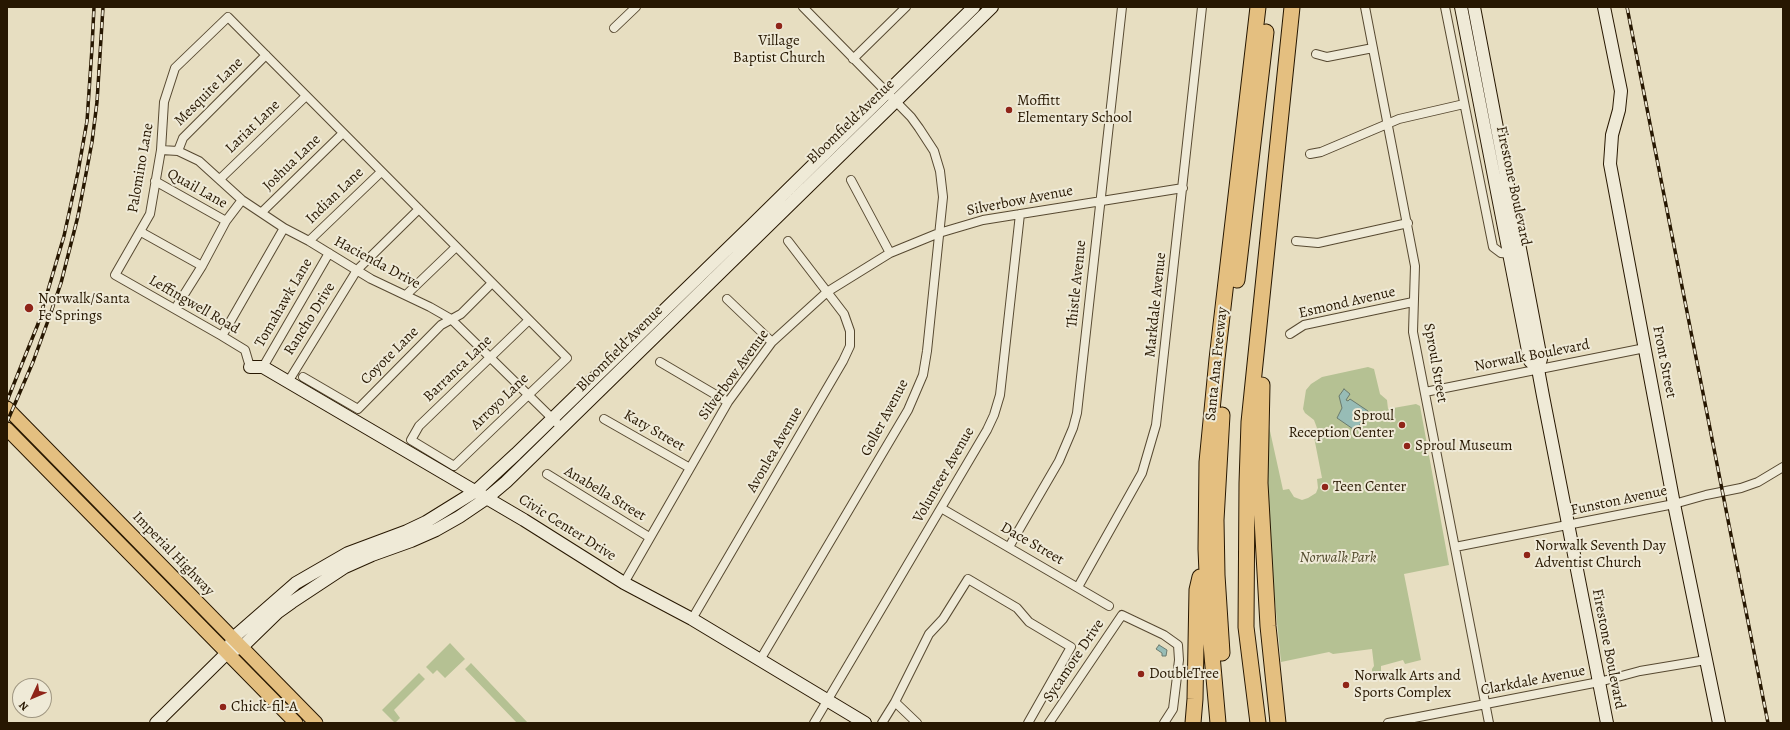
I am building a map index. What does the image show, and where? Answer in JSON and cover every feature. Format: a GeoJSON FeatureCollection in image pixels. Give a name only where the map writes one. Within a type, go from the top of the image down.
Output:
{"type":"FeatureCollection","features":[{"type":"Feature","properties":{"kind":"highway","name":"Santa Ana Freeway"},"geometry":{"type":"LineString","coordinates":[[1218,723],[1208,622],[1206,548],[1207,462],[1217,359],[1258,7]]}},
{"type":"Feature","properties":{"kind":"highway"},"geometry":{"type":"LineString","coordinates":[[1228,723],[1218,609],[1217,484],[1225,380],[1268,7]]}},
{"type":"Feature","properties":{"kind":"highway"},"geometry":{"type":"LineString","coordinates":[[1258,723],[1246,627],[1246,514],[1249,422],[1292,7]]}},
{"type":"Feature","properties":{"kind":"highway"},"geometry":{"type":"LineString","coordinates":[[1262,290],[1260,484],[1268,626],[1278,723]]}},
{"type":"Feature","properties":{"kind":"highway"},"geometry":{"type":"LineString","coordinates":[[1193,723],[1195,699],[1197,590],[1206,548]]}},
{"type":"Feature","properties":{"kind":"main road","name":"Imperial Highway"},"geometry":{"type":"LineString","coordinates":[[7,408],[316,723]]}},
{"type":"Feature","properties":{"kind":"main road","name":"Imperial Highway"},"geometry":{"type":"LineString","coordinates":[[7,429],[296,723]]}},
{"type":"Feature","properties":{"kind":"main road"},"geometry":{"type":"LineString","coordinates":[[272,698],[304,723]]}},
{"type":"Feature","properties":{"kind":"street"},"geometry":{"type":"LineString","coordinates":[[614,28],[636,7]]}},
{"type":"Feature","properties":{"kind":"street","name":"Goller Avenue"},"geometry":{"type":"LineString","coordinates":[[760,660],[908,410],[923,376],[927,351],[942,197],[940,171],[934,151],[911,117],[803,7]]}},
{"type":"Feature","properties":{"kind":"street"},"geometry":{"type":"LineString","coordinates":[[853,59],[906,7]]}},
{"type":"Feature","properties":{"kind":"street","name":"Bloomfield Avenue"},"geometry":{"type":"LineString","coordinates":[[238,643],[292,602],[377,547],[426,522],[476,491],[596,375],[768,217],[834,153],[896,102],[947,43],[974,7]]}},
{"type":"Feature","properties":{"kind":"street","name":"Bloomfield Avenue"},"geometry":{"type":"LineString","coordinates":[[834,153],[887,92],[992,7]]}},
{"type":"Feature","properties":{"kind":"street","name":"Thistle Avenue"},"geometry":{"type":"LineString","coordinates":[[1009,547],[1059,461],[1073,428],[1077,413],[1122,7]]}},
{"type":"Feature","properties":{"kind":"street","name":"Markdale Avenue"},"geometry":{"type":"LineString","coordinates":[[1078,587],[1142,473],[1155,432],[1202,7]]}},
{"type":"Feature","properties":{"kind":"street","name":"Sproul Street"},"geometry":{"type":"LineString","coordinates":[[1365,7],[1408,223],[1415,266],[1413,332],[1489,723]]}},
{"type":"Feature","properties":{"kind":"street"},"geometry":{"type":"LineString","coordinates":[[1445,7],[1493,247],[1501,253],[1510,254]]}},
{"type":"Feature","properties":{"kind":"street","name":"Firestone Boulevard"},"geometry":{"type":"LineString","coordinates":[[1461,7],[1530,361],[1538,369]]}},
{"type":"Feature","properties":{"kind":"street","name":"Firestone Boulevard"},"geometry":{"type":"LineString","coordinates":[[1474,7],[1541,359],[1538,369],[1606,723]]}},
{"type":"Feature","properties":{"kind":"street","name":"Front Street"},"geometry":{"type":"LineString","coordinates":[[1604,7],[1620,92],[1619,110],[1612,135],[1610,164],[1674,504],[1719,723]]}},
{"type":"Feature","properties":{"kind":"street","name":"Palomino Lane"},"geometry":{"type":"LineString","coordinates":[[115,275],[150,214],[154,181],[161,150],[164,102],[175,68],[228,17],[266,55]]}},
{"type":"Feature","properties":{"kind":"street"},"geometry":{"type":"LineString","coordinates":[[1316,54],[1327,57],[1373,48]]}},
{"type":"Feature","properties":{"kind":"street"},"geometry":{"type":"LineString","coordinates":[[266,55],[529,320]]}},
{"type":"Feature","properties":{"kind":"street","name":"Mesquite Lane"},"geometry":{"type":"LineString","coordinates":[[178,151],[183,138],[266,55]]}},
{"type":"Feature","properties":{"kind":"street","name":"Lariat Lane"},"geometry":{"type":"LineString","coordinates":[[220,179],[306,96]]}},
{"type":"Feature","properties":{"kind":"street"},"geometry":{"type":"LineString","coordinates":[[1310,154],[1321,152],[1399,119],[1464,104]]}},
{"type":"Feature","properties":{"kind":"street","name":"Joshua Lane"},"geometry":{"type":"LineString","coordinates":[[262,212],[343,133]]}},
{"type":"Feature","properties":{"kind":"street","name":"Hacienda Drive"},"geometry":{"type":"LineString","coordinates":[[161,150],[178,151],[199,161],[242,200],[284,228],[309,241],[371,279],[406,295],[451,319],[562,428]]}},
{"type":"Feature","properties":{"kind":"street","name":"Indian Lane"},"geometry":{"type":"LineString","coordinates":[[309,241],[381,172]]}},
{"type":"Feature","properties":{"kind":"street"},"geometry":{"type":"LineString","coordinates":[[851,180],[890,254]]}},
{"type":"Feature","properties":{"kind":"street","name":"Quail Lane"},"geometry":{"type":"LineString","coordinates":[[154,181],[226,221]]}},
{"type":"Feature","properties":{"kind":"street","name":"Silverbow Avenue"},"geometry":{"type":"LineString","coordinates":[[624,582],[728,402],[772,342],[827,292],[890,254],[939,233],[983,220],[1183,188]]}},
{"type":"Feature","properties":{"kind":"street"},"geometry":{"type":"LineString","coordinates":[[175,309],[202,266],[226,221],[242,200]]}},
{"type":"Feature","properties":{"kind":"street","name":"Rancho Drive"},"geometry":{"type":"LineString","coordinates":[[288,382],[357,270],[419,209]]}},
{"type":"Feature","properties":{"kind":"street","name":"Volunteer Avenue"},"geometry":{"type":"LineString","coordinates":[[814,723],[987,430],[1000,395],[1020,214]]}},
{"type":"Feature","properties":{"kind":"street","name":"Bloomfield Avenue"},"geometry":{"type":"LineString","coordinates":[[156,723],[238,643],[296,583],[343,556],[431,533],[459,517],[487,498],[506,482],[605,386],[768,217]]}},
{"type":"Feature","properties":{"kind":"street"},"geometry":{"type":"LineString","coordinates":[[1296,241],[1318,243],[1408,223]]}},
{"type":"Feature","properties":{"kind":"street"},"geometry":{"type":"LineString","coordinates":[[222,336],[284,228]]}},
{"type":"Feature","properties":{"kind":"street"},"geometry":{"type":"LineString","coordinates":[[141,232],[202,266]]}},
{"type":"Feature","properties":{"kind":"street","name":"Avonlea Avenue"},"geometry":{"type":"LineString","coordinates":[[692,619],[843,361],[850,346],[850,331],[844,314],[788,241]]}},
{"type":"Feature","properties":{"kind":"street"},"geometry":{"type":"LineString","coordinates":[[406,295],[456,247]]}},
{"type":"Feature","properties":{"kind":"street","name":"Tomahawk Lane"},"geometry":{"type":"LineString","coordinates":[[263,367],[328,253]]}},
{"type":"Feature","properties":{"kind":"street","name":"Leffingwell Road"},"geometry":{"type":"LineString","coordinates":[[115,275],[245,350],[250,367]]}},
{"type":"Feature","properties":{"kind":"street","name":"Coyote Lane"},"geometry":{"type":"LineString","coordinates":[[303,377],[358,410],[441,325],[461,314],[492,283]]}},
{"type":"Feature","properties":{"kind":"street"},"geometry":{"type":"LineString","coordinates":[[727,299],[772,342]]}},
{"type":"Feature","properties":{"kind":"street","name":"Esmond Avenue"},"geometry":{"type":"LineString","coordinates":[[1290,334],[1304,325],[1413,302]]}},
{"type":"Feature","properties":{"kind":"street","name":"Barranca Lane"},"geometry":{"type":"LineString","coordinates":[[454,466],[411,440],[419,426],[529,320]]}},
{"type":"Feature","properties":{"kind":"street","name":"Arroyo Lane"},"geometry":{"type":"LineString","coordinates":[[454,466],[527,394],[567,358],[529,320]]}},
{"type":"Feature","properties":{"kind":"street","name":"Norwalk Boulevard"},"geometry":{"type":"LineString","coordinates":[[1425,392],[1645,348]]}},
{"type":"Feature","properties":{"kind":"street"},"geometry":{"type":"LineString","coordinates":[[660,362],[728,402]]}},
{"type":"Feature","properties":{"kind":"street"},"geometry":{"type":"LineString","coordinates":[[250,367],[263,367]]}},
{"type":"Feature","properties":{"kind":"street","name":"Civic Center Drive"},"geometry":{"type":"LineString","coordinates":[[263,367],[476,491],[624,582],[692,619],[865,723]]}},
{"type":"Feature","properties":{"kind":"street"},"geometry":{"type":"LineString","coordinates":[[596,375],[605,386]]}},
{"type":"Feature","properties":{"kind":"street","name":"Katy Street"},"geometry":{"type":"LineString","coordinates":[[604,419],[690,468]]}},
{"type":"Feature","properties":{"kind":"street","name":"Funston Avenue"},"geometry":{"type":"LineString","coordinates":[[1455,548],[1674,504],[1706,495],[1741,488],[1758,482],[1783,467]]}},
{"type":"Feature","properties":{"kind":"street","name":"Anabella Street"},"geometry":{"type":"LineString","coordinates":[[547,474],[649,537]]}},
{"type":"Feature","properties":{"kind":"street","name":"Dace Street"},"geometry":{"type":"LineString","coordinates":[[941,508],[1109,606]]}},
{"type":"Feature","properties":{"kind":"street"},"geometry":{"type":"LineString","coordinates":[[292,602],[300,588],[340,563],[343,556]]}},
{"type":"Feature","properties":{"kind":"street"},"geometry":{"type":"LineString","coordinates":[[882,723],[895,702],[929,634],[943,619],[968,579],[1017,608],[1029,622],[1071,647],[1028,723]]}},
{"type":"Feature","properties":{"kind":"street","name":"Sycamore Drive"},"geometry":{"type":"LineString","coordinates":[[1050,723],[1122,615],[1164,635],[1178,645],[1173,710],[1164,723]]}},
{"type":"Feature","properties":{"kind":"street","name":"Clarkdale Avenue"},"geometry":{"type":"LineString","coordinates":[[1388,723],[1599,682],[1640,671],[1706,660]]}},
{"type":"Feature","properties":{"kind":"street"},"geometry":{"type":"LineString","coordinates":[[895,702],[917,723]]}},
{"type":"Feature","properties":{"kind":"green space","name":"Norwalk Park"},"geometry":{"type":"Polygon","coordinates":[[[1368,367],[1374,369],[1380,394],[1387,400],[1388,409],[1416,404],[1420,406],[1449,565],[1404,574],[1421,660],[1405,664],[1403,660],[1381,666],[1381,674],[1372,676],[1372,669],[1374,666],[1372,649],[1333,654],[1329,652],[1281,662],[1270,551],[1267,479],[1268,422],[1283,490],[1289,489],[1294,497],[1302,500],[1316,493],[1318,488],[1317,479],[1322,478],[1314,437],[1317,428],[1314,420],[1305,413],[1303,409],[1306,390],[1311,384],[1322,377],[1368,367]]]}},
{"type":"Feature","properties":{"kind":"green space"},"geometry":{"type":"Polygon","coordinates":[[[450,643],[465,659],[445,678],[437,670],[433,674],[426,667],[450,643]]]}},
{"type":"Feature","properties":{"kind":"green space"},"geometry":{"type":"Polygon","coordinates":[[[471,663],[528,723],[517,723],[465,669],[471,663]]]}},
{"type":"Feature","properties":{"kind":"green space"},"geometry":{"type":"Polygon","coordinates":[[[419,673],[425,679],[394,710],[400,718],[395,723],[382,710],[419,673]]]}},
{"type":"Feature","properties":{"kind":"water"},"geometry":{"type":"Polygon","coordinates":[[[1344,389],[1350,394],[1346,400],[1348,401],[1350,399],[1368,411],[1356,431],[1337,418],[1342,408],[1339,396],[1344,389]]]}},
{"type":"Feature","properties":{"kind":"water"},"geometry":{"type":"Polygon","coordinates":[[[1159,645],[1167,650],[1166,656],[1162,656],[1162,653],[1156,649],[1159,645]]]}},
{"type":"Feature","properties":{"kind":"railway"},"geometry":{"type":"LineString","coordinates":[[7,401],[38,324],[64,236],[87,121],[94,7]]}},
{"type":"Feature","properties":{"kind":"railway"},"geometry":{"type":"LineString","coordinates":[[7,422],[33,362],[49,318],[61,283],[78,216],[92,142],[97,102],[103,7]]}},
{"type":"Feature","properties":{"kind":"railway"},"geometry":{"type":"LineString","coordinates":[[1627,7],[1768,723]]}},
{"type":"Feature","properties":{"kind":"place","name":"Village Baptist Church"},"geometry":{"type":"Point","coordinates":[779,26]}},
{"type":"Feature","properties":{"kind":"place","name":"Moffitt Elementary School"},"geometry":{"type":"Point","coordinates":[1009,110]}},
{"type":"Feature","properties":{"kind":"place","name":"Norwalk/Santa Fe Springs"},"geometry":{"type":"Point","coordinates":[29,308]}},
{"type":"Feature","properties":{"kind":"place","name":"Sproul Reception Center"},"geometry":{"type":"Point","coordinates":[1402,425]}},
{"type":"Feature","properties":{"kind":"place","name":"Sproul Museum"},"geometry":{"type":"Point","coordinates":[1407,446]}},
{"type":"Feature","properties":{"kind":"place","name":"Teen Center"},"geometry":{"type":"Point","coordinates":[1325,487]}},
{"type":"Feature","properties":{"kind":"place","name":"Norwalk Seventh Day Adventist Church"},"geometry":{"type":"Point","coordinates":[1527,555]}},
{"type":"Feature","properties":{"kind":"place","name":"DoubleTree"},"geometry":{"type":"Point","coordinates":[1141,674]}},
{"type":"Feature","properties":{"kind":"place","name":"Norwalk Arts and Sports Complex"},"geometry":{"type":"Point","coordinates":[1346,685]}},
{"type":"Feature","properties":{"kind":"place","name":"Chick-fil-A"},"geometry":{"type":"Point","coordinates":[223,707]}}]}
